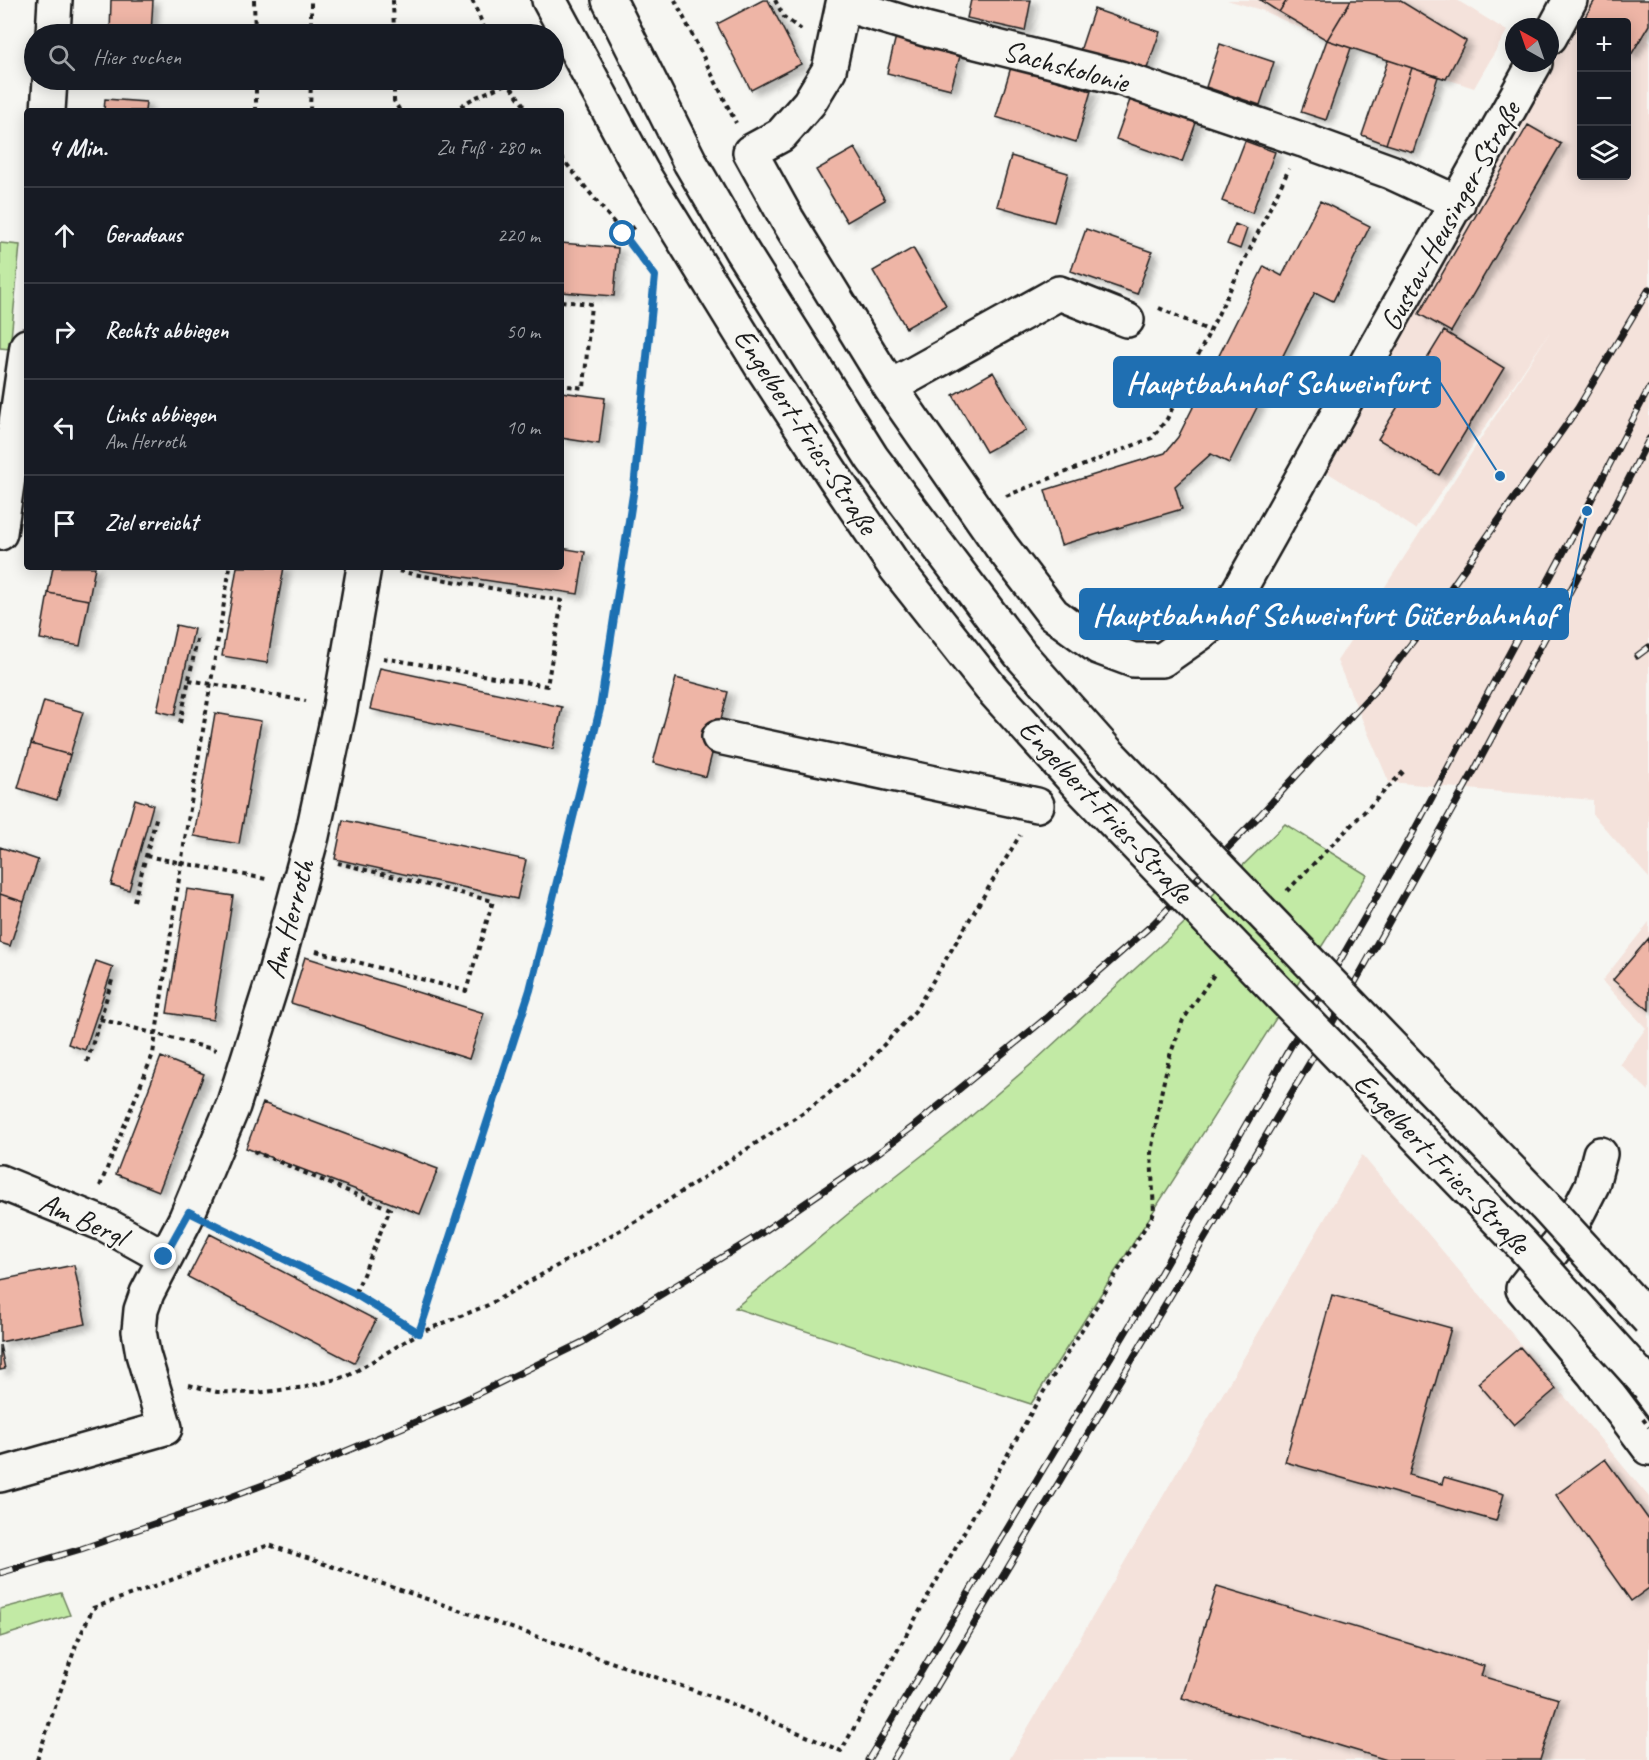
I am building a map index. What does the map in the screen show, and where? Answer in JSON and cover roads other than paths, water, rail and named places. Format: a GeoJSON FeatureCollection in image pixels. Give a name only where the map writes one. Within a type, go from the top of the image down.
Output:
{"type":"FeatureCollection","features":[{"type":"Feature","properties":{"kind":"street"},"geometry":{"type":"LineString","coordinates":[[54,24],[55,0]]}},
{"type":"Feature","properties":{"kind":"street","name":"Engelbert-Fries-Straße"},"geometry":{"type":"LineString","coordinates":[[549,0],[562,24]]}},
{"type":"Feature","properties":{"kind":"street","name":"Engelbert-Fries-Straße"},"geometry":{"type":"LineString","coordinates":[[609,0],[690,162],[741,250],[872,458],[1020,654],[1107,752],[1545,1206],[1649,1320]]}},
{"type":"Feature","properties":{"kind":"street"},"geometry":{"type":"LineString","coordinates":[[1559,20],[1570,0]]}},
{"type":"Feature","properties":{"kind":"street","name":"Sachskolonie"},"geometry":{"type":"LineString","coordinates":[[890,387],[787,219],[750,152],[781,135],[809,103],[829,70],[843,4],[925,30],[1119,78],[1391,172],[1458,203]]}},
{"type":"Feature","properties":{"kind":"street","name":"Engelbert-Fries-Straße"},"geometry":{"type":"LineString","coordinates":[[564,28],[643,174],[762,367],[896,568],[990,687],[1083,790],[1523,1246],[1649,1386]]}},
{"type":"Feature","properties":{"kind":"street","name":"Gustav-Heusinger-Straße"},"geometry":{"type":"LineString","coordinates":[[890,387],[974,509],[1053,614],[1098,647],[1133,660],[1162,660],[1205,630],[1233,601],[1530,72]]}},
{"type":"Feature","properties":{"kind":"street"},"geometry":{"type":"LineString","coordinates":[[48,108],[49,90]]}},
{"type":"Feature","properties":{"kind":"street"},"geometry":{"type":"LineString","coordinates":[[890,387],[1059,293],[1127,320]]}},
{"type":"Feature","properties":{"kind":"street"},"geometry":{"type":"LineString","coordinates":[[0,533],[24,367]]}},
{"type":"Feature","properties":{"kind":"street","name":"Am Herroth"},"geometry":{"type":"LineString","coordinates":[[0,1475],[165,1428],[143,1354],[139,1330],[141,1310],[164,1257],[189,1212],[232,1106],[248,1059],[273,980],[302,870],[340,707],[350,652],[376,570]]}},
{"type":"Feature","properties":{"kind":"street"},"geometry":{"type":"LineString","coordinates":[[719,737],[1037,805]]}},
{"type":"Feature","properties":{"kind":"street"},"geometry":{"type":"LineString","coordinates":[[1600,1154],[1592,1185],[1569,1230],[1523,1289],[1593,1373],[1649,1448]]}},
{"type":"Feature","properties":{"kind":"street","name":"Am Bergl"},"geometry":{"type":"LineString","coordinates":[[0,1182],[108,1226],[164,1257]]}},
{"type":"Feature","properties":{"kind":"railway"},"geometry":{"type":"LineString","coordinates":[[0,1573],[81,1549],[287,1476],[446,1409],[583,1342],[757,1236],[914,1126],[1045,1019],[1153,924],[1260,815],[1379,686],[1578,408],[1649,289]]}},
{"type":"Feature","properties":{"kind":"railway"},"geometry":{"type":"LineString","coordinates":[[868,1760],[1148,1295],[1408,842],[1649,388]]}},
{"type":"Feature","properties":{"kind":"railway"},"geometry":{"type":"LineString","coordinates":[[893,1760],[1313,1057],[1474,771],[1649,439]]}},
{"type":"Feature","properties":{"kind":"railway"},"geometry":{"type":"LineString","coordinates":[[1637,656],[1649,647]]}},
{"type":"Feature","properties":{"kind":"place","name":"Hauptbahnhof Schweinfurt"},"geometry":{"type":"Point","coordinates":[1500,476]}},
{"type":"Feature","properties":{"kind":"place","name":"Hauptbahnhof Schweinfurt Güterbahnhof"},"geometry":{"type":"Point","coordinates":[1587,511]}}]}
